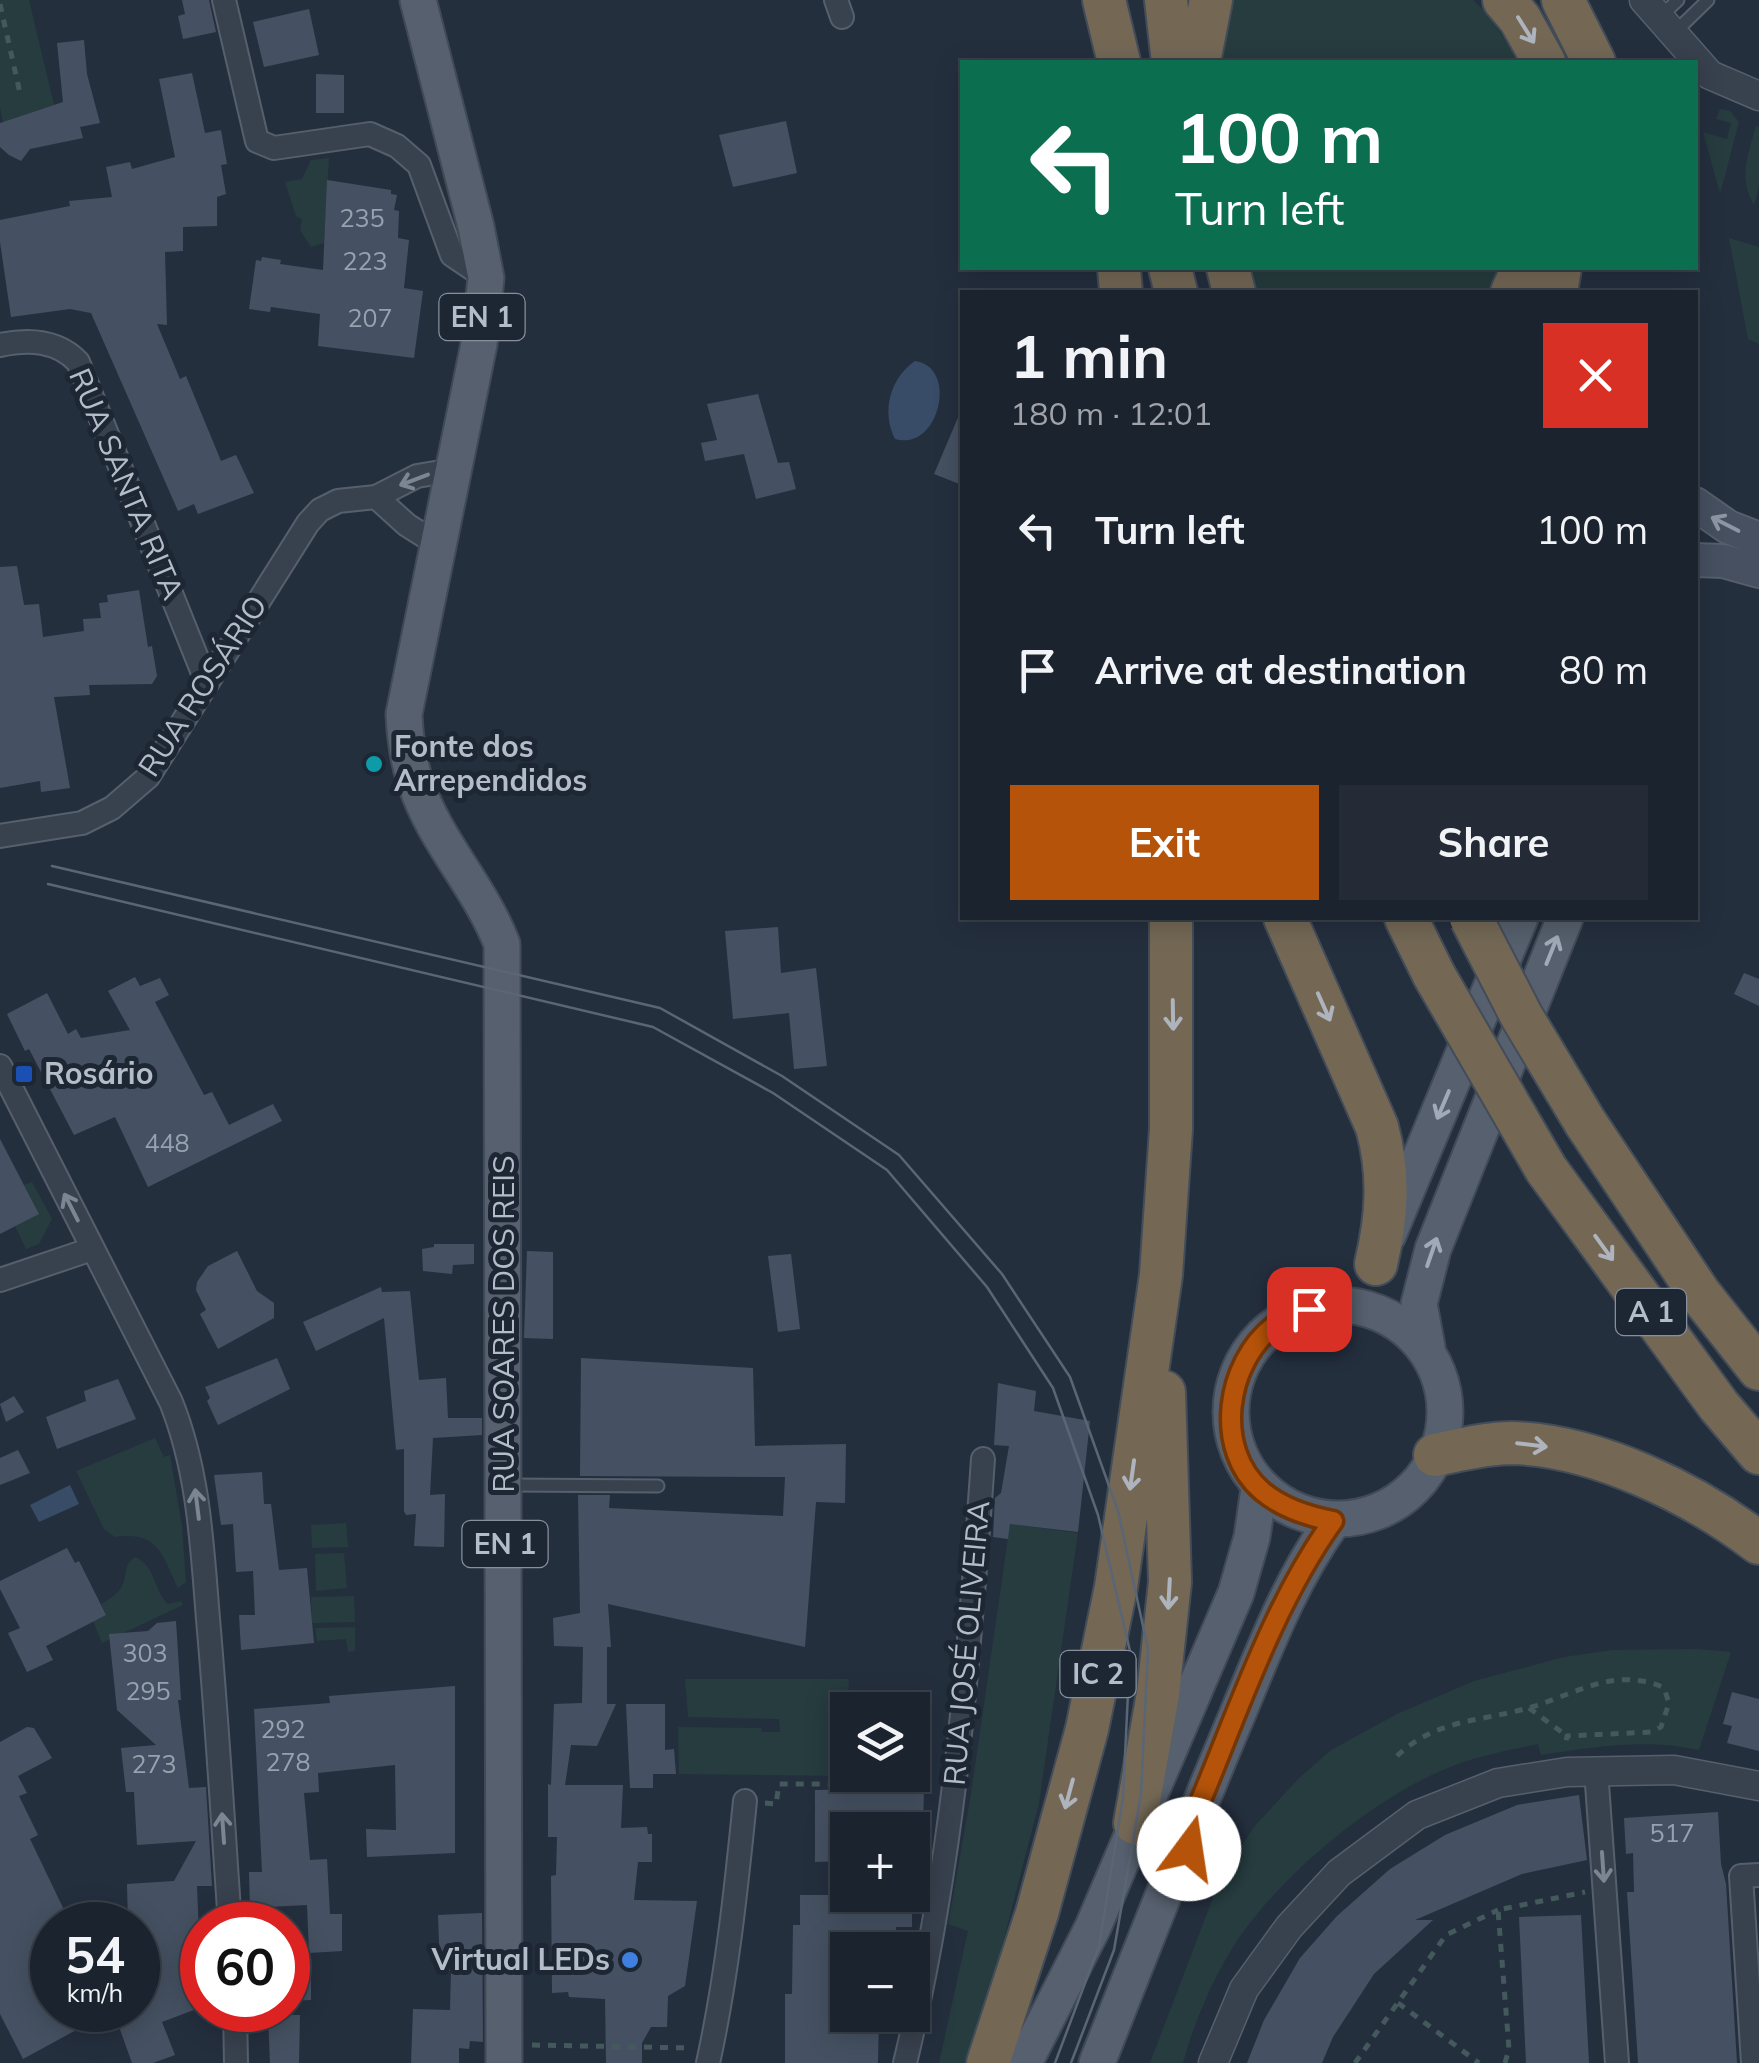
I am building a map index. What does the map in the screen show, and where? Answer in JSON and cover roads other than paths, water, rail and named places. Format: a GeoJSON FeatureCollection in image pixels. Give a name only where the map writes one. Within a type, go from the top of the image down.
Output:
{"type":"FeatureCollection","features":[{"type":"Feature","properties":{"kind":"highway"},"geometry":{"type":"LineString","coordinates":[[1095,0],[1101,60]]}},
{"type":"Feature","properties":{"kind":"highway"},"geometry":{"type":"LineString","coordinates":[[1104,0],[1119,60]]}},
{"type":"Feature","properties":{"kind":"highway"},"geometry":{"type":"LineString","coordinates":[[1166,0],[1173,60]]}},
{"type":"Feature","properties":{"kind":"highway"},"geometry":{"type":"LineString","coordinates":[[1199,60],[1211,0]]}},
{"type":"Feature","properties":{"kind":"highway"},"geometry":{"type":"LineString","coordinates":[[1504,0],[1520,19],[1543,60]]}},
{"type":"Feature","properties":{"kind":"highway"},"geometry":{"type":"LineString","coordinates":[[1563,0],[1593,60]]}},
{"type":"Feature","properties":{"kind":"highway","name":"IC 2"},"geometry":{"type":"LineString","coordinates":[[988,2063],[1037,1913],[1087,1729],[1116,1587],[1161,1275],[1172,1129],[1171,920]]}},
{"type":"Feature","properties":{"kind":"highway"},"geometry":{"type":"LineString","coordinates":[[1286,920],[1381,1141],[1387,1202],[1376,1264]]}},
{"type":"Feature","properties":{"kind":"highway","name":"A 1"},"geometry":{"type":"LineString","coordinates":[[1407,920],[1434,975],[1546,1169],[1719,1406],[1759,1453]]}},
{"type":"Feature","properties":{"kind":"highway","name":"A 1"},"geometry":{"type":"LineString","coordinates":[[1471,920],[1522,1017],[1585,1122],[1699,1293],[1759,1370]]}},
{"type":"Feature","properties":{"kind":"highway","name":"IC 2"},"geometry":{"type":"LineString","coordinates":[[1135,1824],[1155,1719],[1170,1582],[1161,1275]]}},
{"type":"Feature","properties":{"kind":"highway"},"geometry":{"type":"LineString","coordinates":[[1435,1455],[1510,1443],[1578,1454],[1650,1478],[1707,1505],[1759,1543]]}},
{"type":"Feature","properties":{"kind":"main road","name":"EN 1"},"geometry":{"type":"LineString","coordinates":[[418,0],[486,278],[479,344],[437,544]]}},
{"type":"Feature","properties":{"kind":"main road"},"geometry":{"type":"LineString","coordinates":[[1698,506],[1728,527],[1759,539]]}},
{"type":"Feature","properties":{"kind":"main road","name":"RUA SOARES DOS REIS"},"geometry":{"type":"LineString","coordinates":[[437,544],[404,714],[406,747],[416,786],[490,912],[502,944],[504,2054]]}},
{"type":"Feature","properties":{"kind":"main road"},"geometry":{"type":"LineString","coordinates":[[1698,560],[1723,561],[1759,571]]}},
{"type":"Feature","properties":{"kind":"main road"},"geometry":{"type":"LineString","coordinates":[[1519,920],[1376,1264],[1364,1282],[1330,1304],[1292,1315],[1274,1326],[1250,1353],[1237,1380],[1232,1432],[1238,1456],[1259,1489],[1300,1513],[1333,1521],[1362,1517],[1388,1506],[1407,1494],[1435,1455],[1444,1412],[1443,1394],[1426,1347],[1418,1304],[1433,1249],[1564,920]]}},
{"type":"Feature","properties":{"kind":"main road"},"geometry":{"type":"LineString","coordinates":[[1330,1304],[1384,1314],[1406,1327],[1426,1347]]}},
{"type":"Feature","properties":{"kind":"main road"},"geometry":{"type":"LineString","coordinates":[[1135,1824],[1236,1593],[1252,1537],[1259,1489]]}},
{"type":"Feature","properties":{"kind":"main road"},"geometry":{"type":"LineString","coordinates":[[1097,2063],[1196,1812],[1293,1584],[1333,1521]]}},
{"type":"Feature","properties":{"kind":"main road"},"geometry":{"type":"LineString","coordinates":[[1124,2063],[1176,1923],[1196,1812]]}},
{"type":"Feature","properties":{"kind":"main road","name":"IC 2"},"geometry":{"type":"LineString","coordinates":[[1024,2063],[1093,1927],[1135,1824]]}},
{"type":"Feature","properties":{"kind":"main road","name":"IC 2"},"geometry":{"type":"LineString","coordinates":[[1003,2063],[1018,2032],[1093,1927]]}},
{"type":"Feature","properties":{"kind":"street"},"geometry":{"type":"LineString","coordinates":[[224,0],[257,142],[274,148],[370,134],[397,146],[419,165],[452,255],[486,278]]}},
{"type":"Feature","properties":{"kind":"street"},"geometry":{"type":"LineString","coordinates":[[1664,13],[1710,75],[1759,96]]}},
{"type":"Feature","properties":{"kind":"street","name":"RUA SANTA RITA"},"geometry":{"type":"LineString","coordinates":[[0,344],[37,341],[68,352],[78,362],[207,683]]}},
{"type":"Feature","properties":{"kind":"street","name":"RUA ROSÁRIO"},"geometry":{"type":"LineString","coordinates":[[0,836],[82,823],[112,808],[148,777],[308,523],[320,510],[338,501],[376,497],[417,476],[453,470]]}},
{"type":"Feature","properties":{"kind":"street"},"geometry":{"type":"LineString","coordinates":[[376,497],[406,525],[437,544]]}},
{"type":"Feature","properties":{"kind":"street"},"geometry":{"type":"LineString","coordinates":[[0,1066],[171,1402],[187,1441],[198,1501],[228,1902]]}},
{"type":"Feature","properties":{"kind":"street"},"geometry":{"type":"LineString","coordinates":[[0,1280],[92,1249]]}},
{"type":"Feature","properties":{"kind":"street","name":"RUA JOSÉ OLIVEIRA"},"geometry":{"type":"LineString","coordinates":[[905,2063],[955,1784],[983,1460]]}},
{"type":"Feature","properties":{"kind":"street"},"geometry":{"type":"LineString","coordinates":[[1214,2063],[1244,1989],[1289,1928],[1339,1873],[1417,1815],[1498,1783],[1596,1770],[1674,1770],[1759,1786]]}},
{"type":"Feature","properties":{"kind":"street"},"geometry":{"type":"LineString","coordinates":[[1596,1770],[1617,2063]]}},
{"type":"Feature","properties":{"kind":"street"},"geometry":{"type":"LineString","coordinates":[[710,2056],[734,1916],[745,1801]]}},
{"type":"Feature","properties":{"kind":"street"},"geometry":{"type":"LineString","coordinates":[[1753,2063],[1741,1876],[1759,1875]]}},
{"type":"Feature","properties":{"kind":"street"},"geometry":{"type":"LineString","coordinates":[[235,2032],[236,2063]]}},
{"type":"Feature","properties":{"kind":"lane"},"geometry":{"type":"LineString","coordinates":[[1664,13],[1708,0]]}},
{"type":"Feature","properties":{"kind":"lane"},"geometry":{"type":"LineString","coordinates":[[504,1485],[658,1486]]}},
{"type":"Feature","properties":{"kind":"water"},"geometry":{"type":"Polygon","coordinates":[[[915,361],[929,367],[937,378],[938,407],[923,433],[910,440],[895,439],[889,418],[890,396],[899,377],[915,361]]]}},
{"type":"Feature","properties":{"kind":"water"},"geometry":{"type":"Polygon","coordinates":[[[70,1485],[79,1504],[39,1522],[30,1505],[70,1485]]]}},
{"type":"Feature","properties":{"kind":"tram line"},"geometry":{"type":"LineString","coordinates":[[52,866],[660,1008],[782,1076],[899,1155],[1002,1274],[1070,1377],[1118,1511],[1148,1649],[1141,1794],[1114,1950],[1071,2063]]}},
{"type":"Feature","properties":{"kind":"tram line"},"geometry":{"type":"LineString","coordinates":[[48,884],[653,1027],[773,1093],[887,1170],[987,1287],[1053,1388],[1098,1515],[1130,1651],[1123,1798],[1099,1946],[1055,2063]]}},
{"type":"Feature","properties":{"kind":"place","name":"Fonte dos Arrependidos"},"geometry":{"type":"Point","coordinates":[374,764]}},
{"type":"Feature","properties":{"kind":"place","name":"Rosário"},"geometry":{"type":"Point","coordinates":[24,1074]}},
{"type":"Feature","properties":{"kind":"place","name":"Virtual LEDs"},"geometry":{"type":"Point","coordinates":[630,1960]}}]}
